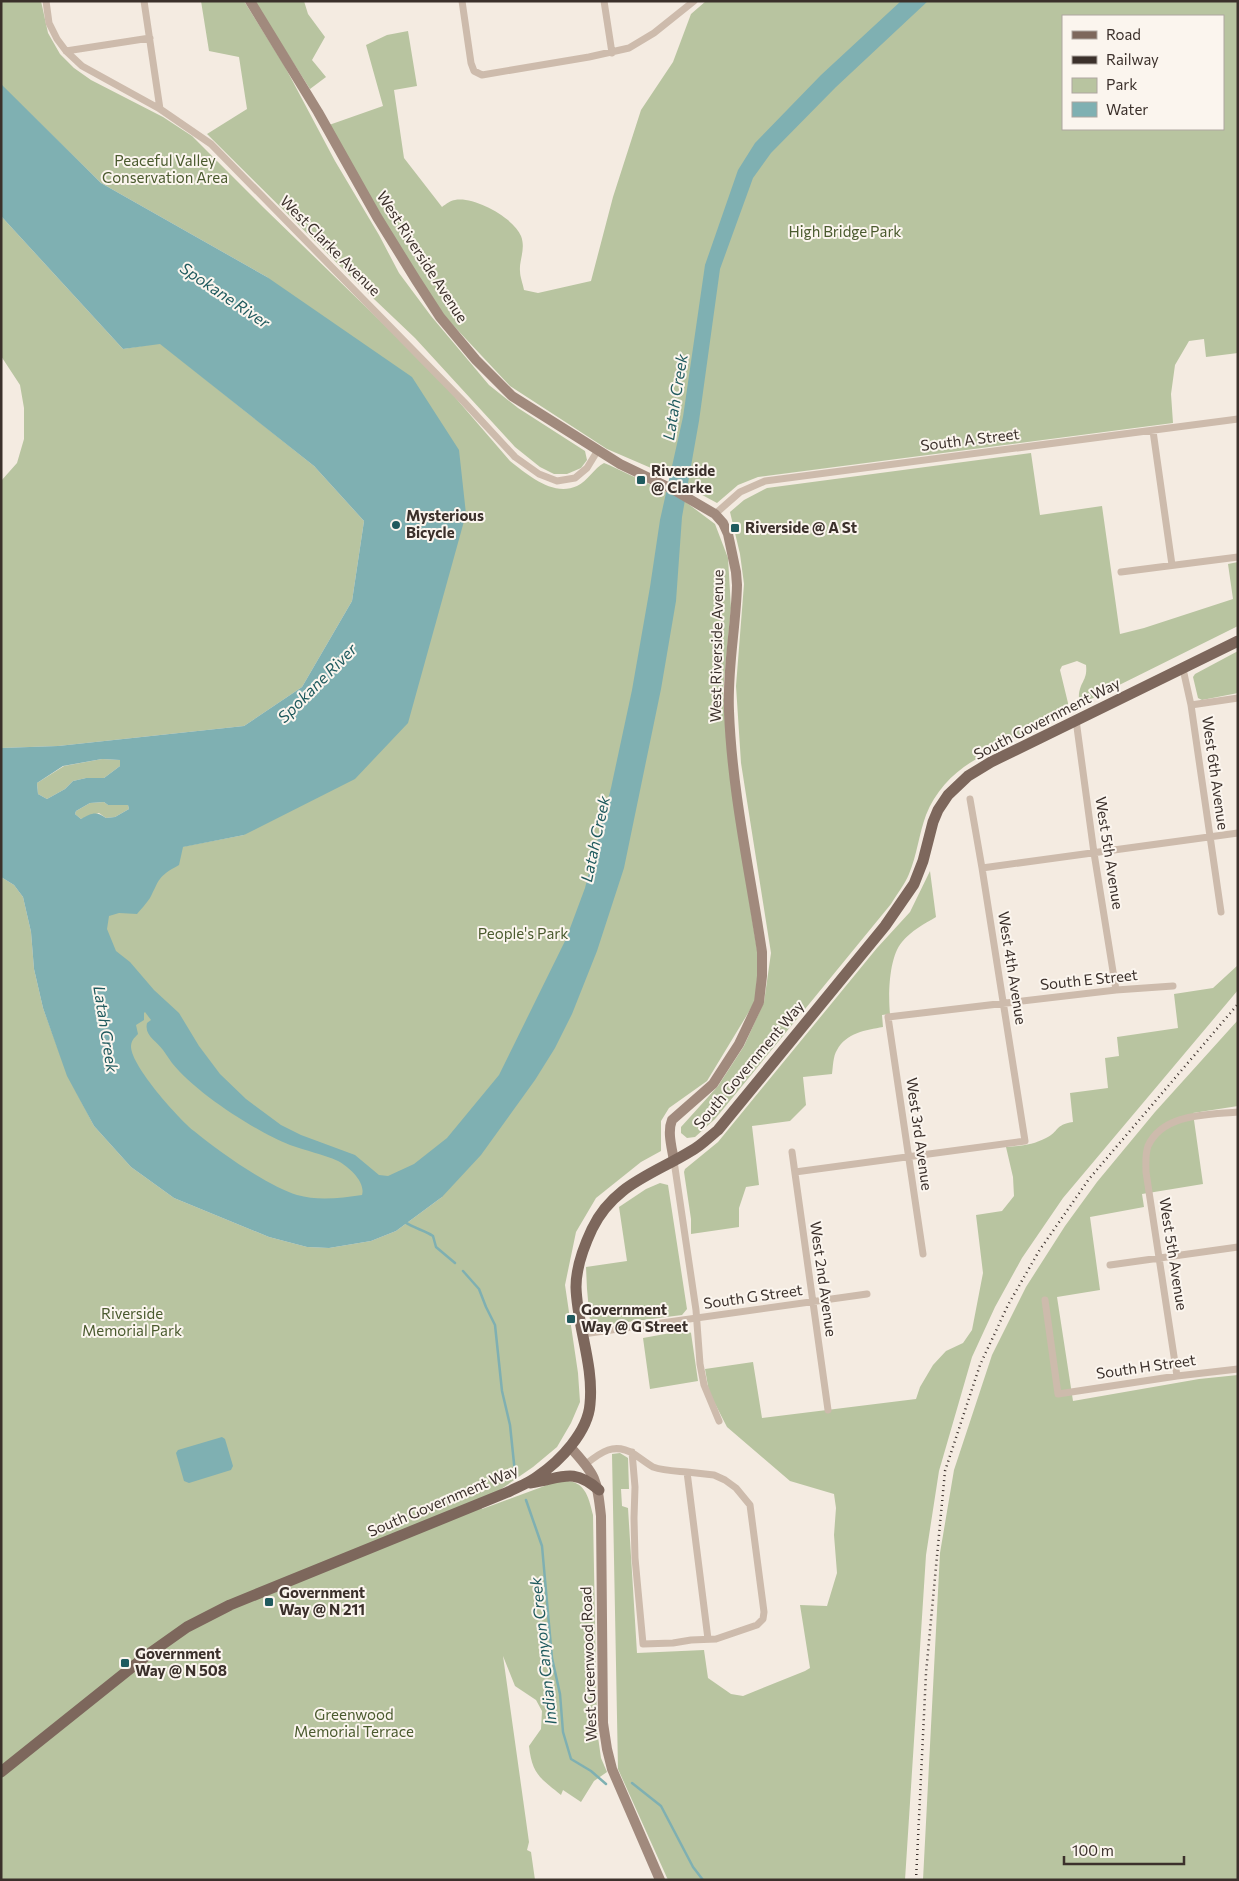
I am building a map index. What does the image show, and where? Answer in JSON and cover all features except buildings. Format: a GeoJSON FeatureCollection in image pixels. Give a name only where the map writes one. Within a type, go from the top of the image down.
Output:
{"type":"FeatureCollection","features":[{"type":"Feature","properties":{"kind":"main road","name":"West Riverside Avenue"},"geometry":{"type":"LineString","coordinates":[[250,1],[318,112],[378,217],[440,317],[476,360],[512,396],[627,467],[700,504],[715,514],[723,523],[728,534],[736,572],[736,607],[729,675],[729,711],[738,800],[762,952],[762,976],[759,1002],[726,1065],[713,1084],[672,1120],[670,1124],[674,1161]]}},
{"type":"Feature","properties":{"kind":"main road","name":"South Government Way"},"geometry":{"type":"LineString","coordinates":[[1,1772],[146,1656],[187,1627],[230,1605],[499,1496],[538,1477],[570,1447],[583,1428],[590,1405],[588,1369],[576,1287],[581,1255],[592,1228],[605,1206],[623,1189],[647,1174],[694,1150],[718,1130],[885,926],[914,884],[938,810],[958,784],[991,762],[1238,641]]}},
{"type":"Feature","properties":{"kind":"main road","name":"West Greenwood Road"},"geometry":{"type":"LineString","coordinates":[[570,1447],[595,1476],[598,1490],[601,1516],[603,1723],[607,1749],[612,1769],[660,1880]]}},
{"type":"Feature","properties":{"kind":"main road"},"geometry":{"type":"LineString","coordinates":[[523,1484],[543,1482],[558,1476],[571,1476],[581,1477],[598,1490]]}},
{"type":"Feature","properties":{"kind":"street","name":"West Clarke Avenue"},"geometry":{"type":"LineString","coordinates":[[46,1],[50,23],[57,39],[66,51],[82,66],[160,109],[211,144],[464,402],[515,457],[539,474],[557,481],[575,478],[587,468],[598,450]]}},
{"type":"Feature","properties":{"kind":"street"},"geometry":{"type":"LineString","coordinates":[[144,1],[160,109]]}},
{"type":"Feature","properties":{"kind":"street"},"geometry":{"type":"LineString","coordinates":[[462,1],[471,63],[474,71],[482,75],[515,71],[612,53],[637,44],[694,1]]}},
{"type":"Feature","properties":{"kind":"street"},"geometry":{"type":"LineString","coordinates":[[604,1],[612,53]]}},
{"type":"Feature","properties":{"kind":"street"},"geometry":{"type":"LineString","coordinates":[[66,51],[150,38]]}},
{"type":"Feature","properties":{"kind":"street","name":"South A Street"},"geometry":{"type":"LineString","coordinates":[[715,514],[740,492],[765,481],[1238,419]]}},
{"type":"Feature","properties":{"kind":"street"},"geometry":{"type":"LineString","coordinates":[[1153,431],[1172,565]]}},
{"type":"Feature","properties":{"kind":"street"},"geometry":{"type":"LineString","coordinates":[[1121,572],[1238,557]]}},
{"type":"Feature","properties":{"kind":"street","name":"West 6th Avenue"},"geometry":{"type":"LineString","coordinates":[[1183,669],[1191,705],[1221,912]]}},
{"type":"Feature","properties":{"kind":"street"},"geometry":{"type":"LineString","coordinates":[[1191,705],[1238,698]]}},
{"type":"Feature","properties":{"kind":"street","name":"West 5th Avenue"},"geometry":{"type":"LineString","coordinates":[[1076,720],[1094,853],[1116,990]]}},
{"type":"Feature","properties":{"kind":"street","name":"West 4th Avenue"},"geometry":{"type":"LineString","coordinates":[[908,1157],[1025,1141],[970,799]]}},
{"type":"Feature","properties":{"kind":"street"},"geometry":{"type":"LineString","coordinates":[[982,868],[1238,833]]}},
{"type":"Feature","properties":{"kind":"street","name":"South E Street"},"geometry":{"type":"LineString","coordinates":[[888,1017],[1116,990],[1174,986]]}},
{"type":"Feature","properties":{"kind":"street","name":"West 3rd Avenue"},"geometry":{"type":"LineString","coordinates":[[888,1017],[922,1254]]}},
{"type":"Feature","properties":{"kind":"street","name":"West 5th Avenue"},"geometry":{"type":"LineString","coordinates":[[1177,1376],[1146,1172],[1148,1146],[1168,1124],[1185,1118],[1238,1112]]}},
{"type":"Feature","properties":{"kind":"street","name":"West 2nd Avenue"},"geometry":{"type":"LineString","coordinates":[[792,1152],[828,1410]]}},
{"type":"Feature","properties":{"kind":"street"},"geometry":{"type":"LineString","coordinates":[[795,1172],[908,1157]]}},
{"type":"Feature","properties":{"kind":"street"},"geometry":{"type":"LineString","coordinates":[[674,1161],[696,1319],[700,1364],[704,1385],[719,1420]]}},
{"type":"Feature","properties":{"kind":"street"},"geometry":{"type":"LineString","coordinates":[[1110,1265],[1238,1247]]}},
{"type":"Feature","properties":{"kind":"street","name":"South G Street"},"geometry":{"type":"LineString","coordinates":[[583,1334],[867,1294]]}},
{"type":"Feature","properties":{"kind":"street","name":"South H Street"},"geometry":{"type":"LineString","coordinates":[[1045,1300],[1058,1394],[1238,1369]]}},
{"type":"Feature","properties":{"kind":"street"},"geometry":{"type":"LineString","coordinates":[[586,1464],[603,1450],[619,1448],[632,1452],[651,1466],[662,1470],[714,1475],[736,1488],[750,1505],[764,1612],[763,1620],[758,1625],[724,1637],[673,1643],[643,1644],[635,1558],[635,1487],[632,1452]]}},
{"type":"Feature","properties":{"kind":"street"},"geometry":{"type":"LineString","coordinates":[[687,1472],[708,1639]]}},
{"type":"Feature","properties":{"kind":"green space"},"geometry":{"type":"Polygon","coordinates":[[[1,1],[41,1],[48,33],[60,54],[74,68],[91,80],[163,117],[192,136],[435,374],[517,467],[550,487],[568,489],[581,484],[604,463],[609,465],[683,500],[715,524],[728,558],[731,608],[723,691],[734,804],[758,956],[756,1000],[707,1081],[669,1108],[661,1121],[661,1151],[641,1162],[596,1198],[576,1232],[565,1285],[578,1373],[580,1402],[571,1423],[557,1447],[533,1467],[481,1503],[482,1509],[558,1481],[567,1481],[579,1485],[587,1494],[593,1515],[597,1730],[601,1758],[607,1772],[594,1781],[581,1802],[563,1790],[561,1795],[538,1775],[532,1763],[529,1746],[541,1729],[542,1711],[536,1700],[515,1686],[503,1656],[529,1842],[527,1850],[531,1852],[535,1880],[1,1880],[1,877],[14,885],[23,897],[31,932],[34,969],[43,1008],[68,1076],[94,1126],[131,1167],[174,1198],[269,1237],[307,1247],[329,1248],[371,1241],[396,1231],[442,1197],[398,1214],[153,1172],[50,872],[244,835],[466,514],[267,277],[101,183],[2,86],[1,1]]]}},
{"type":"Feature","properties":{"kind":"green space"},"geometry":{"type":"Polygon","coordinates":[[[201,1],[244,1],[284,65],[335,161],[399,273],[431,316],[489,385],[518,408],[585,451],[587,460],[581,468],[567,474],[554,474],[540,467],[515,447],[415,338],[207,134],[247,109],[239,57],[209,51],[201,1]]]}},
{"type":"Feature","properties":{"kind":"green space"},"geometry":{"type":"Polygon","coordinates":[[[254,1],[304,1],[308,14],[325,37],[312,60],[326,77],[310,89],[254,1]]]}},
{"type":"Feature","properties":{"kind":"green space","name":"High Bridge Park"},"geometry":{"type":"Polygon","coordinates":[[[706,1],[1238,1],[1238,353],[1206,357],[1204,339],[1189,341],[1175,365],[1171,394],[1173,423],[758,477],[738,485],[717,503],[658,471],[607,449],[510,386],[436,307],[379,215],[329,125],[383,106],[366,45],[387,35],[408,31],[417,86],[394,90],[404,158],[442,207],[453,200],[472,201],[502,216],[517,229],[522,241],[523,250],[520,276],[524,290],[538,293],[591,281],[613,197],[641,110],[673,62],[691,14],[706,1]]]}},
{"type":"Feature","properties":{"kind":"green space"},"geometry":{"type":"Polygon","coordinates":[[[1,216],[123,349],[160,343],[314,466],[364,521],[352,601],[302,687],[244,726],[58,746],[1,748],[1,481],[17,463],[24,439],[24,408],[20,385],[1,356],[1,216]]]}},
{"type":"Feature","properties":{"kind":"green space"},"geometry":{"type":"Polygon","coordinates":[[[1031,453],[1040,515],[1102,506],[1120,634],[1233,599],[1228,564],[1238,562],[1238,626],[1083,703],[1079,700],[1079,694],[1086,675],[1086,665],[1077,661],[1062,666],[1060,670],[1068,703],[1068,712],[1004,742],[1001,748],[977,758],[947,782],[926,815],[909,874],[891,904],[715,1119],[695,1137],[687,1138],[681,1133],[681,1127],[718,1086],[744,1046],[764,1002],[771,953],[741,763],[736,686],[744,584],[740,554],[730,512],[744,500],[767,488],[1031,453]]]}},
{"type":"Feature","properties":{"kind":"green space"},"geometry":{"type":"Polygon","coordinates":[[[1238,651],[1238,693],[1202,700],[1198,698],[1193,677],[1195,674],[1238,651]]]}},
{"type":"Feature","properties":{"kind":"green space"},"geometry":{"type":"Polygon","coordinates":[[[102,759],[120,760],[120,766],[104,778],[86,778],[73,781],[65,789],[47,799],[38,794],[37,783],[64,766],[102,759]]]}},
{"type":"Feature","properties":{"kind":"green space"},"geometry":{"type":"Polygon","coordinates":[[[104,802],[108,805],[128,805],[129,809],[115,817],[106,818],[99,813],[81,819],[75,814],[76,811],[90,803],[104,802]]]}},
{"type":"Feature","properties":{"kind":"green space"},"geometry":{"type":"Polygon","coordinates":[[[930,871],[936,917],[909,934],[894,957],[890,976],[890,1014],[882,1015],[883,1027],[857,1033],[841,1044],[834,1058],[832,1074],[803,1077],[806,1105],[790,1121],[752,1126],[759,1185],[746,1187],[739,1208],[739,1227],[691,1234],[685,1169],[718,1142],[877,948],[910,912],[930,871]]]}},
{"type":"Feature","properties":{"kind":"green space"},"geometry":{"type":"Polygon","coordinates":[[[1238,965],[1238,990],[1063,1198],[1022,1258],[995,1307],[972,1357],[939,1471],[926,1555],[905,1880],[668,1880],[618,1769],[612,1454],[620,1453],[628,1458],[629,1489],[621,1489],[622,1506],[628,1508],[637,1653],[704,1650],[708,1678],[731,1694],[743,1696],[810,1668],[800,1605],[827,1606],[837,1573],[834,1535],[836,1508],[834,1494],[790,1481],[727,1427],[709,1392],[705,1369],[753,1362],[762,1418],[916,1399],[920,1387],[933,1365],[946,1351],[963,1343],[972,1330],[983,1273],[976,1215],[1002,1211],[1014,1196],[1013,1177],[1006,1147],[1036,1142],[1050,1135],[1063,1125],[1073,1122],[1070,1093],[1108,1088],[1105,1058],[1119,1056],[1117,1037],[1178,1028],[1174,994],[1213,988],[1238,965]]]}},
{"type":"Feature","properties":{"kind":"green space"},"geometry":{"type":"Polygon","coordinates":[[[1238,1020],[1238,1106],[1193,1113],[1203,1184],[1142,1194],[1144,1207],[1090,1217],[1100,1290],[1057,1297],[1073,1401],[1199,1379],[1238,1375],[1238,1880],[923,1880],[940,1553],[954,1470],[992,1355],[1026,1287],[1065,1226],[1097,1182],[1155,1112],[1238,1020]]]}},
{"type":"Feature","properties":{"kind":"green space"},"geometry":{"type":"Polygon","coordinates":[[[660,1183],[668,1185],[687,1309],[682,1315],[593,1325],[590,1322],[586,1267],[627,1261],[619,1207],[646,1189],[660,1183]]]}},
{"type":"Feature","properties":{"kind":"green space"},"geometry":{"type":"Polygon","coordinates":[[[687,1330],[691,1333],[698,1381],[650,1389],[643,1338],[687,1330]]]}},
{"type":"Feature","properties":{"kind":"water"},"geometry":{"type":"Polygon","coordinates":[[[901,1],[928,1],[836,87],[771,153],[753,178],[720,269],[699,421],[682,517],[676,601],[661,689],[624,868],[597,951],[572,1014],[555,1048],[535,1080],[481,1155],[442,1197],[396,1231],[371,1241],[329,1248],[307,1247],[269,1237],[174,1198],[131,1167],[94,1126],[67,1076],[43,1008],[34,969],[31,932],[23,897],[14,885],[1,877],[1,748],[58,746],[244,726],[302,687],[352,601],[364,521],[314,466],[160,344],[123,349],[1,216],[1,84],[101,183],[267,277],[412,377],[459,450],[466,514],[408,723],[355,779],[244,835],[183,847],[179,865],[160,879],[150,898],[137,914],[119,913],[109,916],[107,929],[116,951],[130,962],[154,990],[179,1013],[199,1046],[220,1074],[246,1099],[281,1125],[301,1135],[355,1155],[379,1175],[388,1176],[414,1164],[447,1138],[499,1075],[566,939],[585,888],[611,788],[632,690],[660,520],[683,417],[705,265],[738,170],[755,143],[821,75],[901,1]],[[102,759],[63,766],[37,783],[38,794],[47,799],[65,789],[73,781],[86,778],[104,778],[120,766],[120,760],[102,759]],[[104,802],[90,803],[76,811],[75,814],[81,819],[94,814],[99,814],[106,818],[115,817],[129,809],[128,805],[108,805],[104,802]],[[144,1013],[144,1020],[136,1025],[138,1034],[131,1045],[133,1056],[157,1092],[194,1131],[244,1168],[286,1191],[305,1197],[321,1198],[362,1195],[363,1190],[356,1175],[338,1161],[276,1139],[227,1110],[196,1086],[183,1075],[149,1035],[147,1023],[151,1020],[144,1013]]]}},
{"type":"Feature","properties":{"kind":"water"},"geometry":{"type":"Polygon","coordinates":[[[222,1437],[225,1439],[233,1466],[231,1470],[189,1483],[184,1481],[176,1453],[178,1450],[222,1437]]]}},
{"type":"Feature","properties":{"kind":"waterway","name":"Indian Canyon Creek"},"geometry":{"type":"LineString","coordinates":[[405,1222],[433,1236],[436,1247],[455,1263]]}},
{"type":"Feature","properties":{"kind":"waterway","name":"Indian Canyon Creek"},"geometry":{"type":"LineString","coordinates":[[463,1271],[479,1289],[495,1325],[502,1391],[510,1425],[515,1473]]}},
{"type":"Feature","properties":{"kind":"waterway","name":"Indian Canyon Creek"},"geometry":{"type":"LineString","coordinates":[[526,1500],[542,1546],[552,1658],[560,1694],[563,1732],[571,1759],[591,1771],[606,1784]]}},
{"type":"Feature","properties":{"kind":"waterway","name":"Indian Canyon Creek"},"geometry":{"type":"LineString","coordinates":[[632,1783],[661,1806],[693,1867],[703,1880]]}},
{"type":"Feature","properties":{"kind":"railway"},"geometry":{"type":"LineString","coordinates":[[916,1880],[926,1673],[945,1471],[980,1365],[1008,1305],[1039,1251],[1089,1179],[1238,1004]]}},
{"type":"Feature","properties":{"kind":"place","name":"Riverside @ Clarke"},"geometry":{"type":"Point","coordinates":[641,480]}},
{"type":"Feature","properties":{"kind":"place","name":"Mysterious Bicycle"},"geometry":{"type":"Point","coordinates":[396,525]}},
{"type":"Feature","properties":{"kind":"place","name":"Riverside @ A St"},"geometry":{"type":"Point","coordinates":[735,528]}},
{"type":"Feature","properties":{"kind":"place","name":"Government Way @ G Street"},"geometry":{"type":"Point","coordinates":[571,1319]}},
{"type":"Feature","properties":{"kind":"place","name":"Government Way @ N 211"},"geometry":{"type":"Point","coordinates":[269,1602]}},
{"type":"Feature","properties":{"kind":"place","name":"Government Way @ N 508"},"geometry":{"type":"Point","coordinates":[125,1663]}},
{"type":"Feature","properties":{"kind":"park label","name":"Peaceful Valley Conservation Area"},"geometry":{"type":"Point","coordinates":[165,170]}},
{"type":"Feature","properties":{"kind":"park label","name":"People's Park"},"geometry":{"type":"Point","coordinates":[523,934]}},
{"type":"Feature","properties":{"kind":"park label","name":"Riverside Memorial Park"},"geometry":{"type":"Point","coordinates":[132,1322]}},
{"type":"Feature","properties":{"kind":"park label","name":"Greenwood Memorial Terrace"},"geometry":{"type":"Point","coordinates":[354,1724]}},
{"type":"Feature","properties":{"kind":"water label","name":"Spokane River"},"geometry":{"type":"Point","coordinates":[225,295]}},
{"type":"Feature","properties":{"kind":"water label","name":"Latah Creek"},"geometry":{"type":"Point","coordinates":[675,397]}},
{"type":"Feature","properties":{"kind":"water label","name":"Spokane River"},"geometry":{"type":"Point","coordinates":[317,683]}},
{"type":"Feature","properties":{"kind":"water label","name":"Latah Creek"},"geometry":{"type":"Point","coordinates":[595,839]}},
{"type":"Feature","properties":{"kind":"water label","name":"Latah Creek"},"geometry":{"type":"Point","coordinates":[106,1029]}}]}
